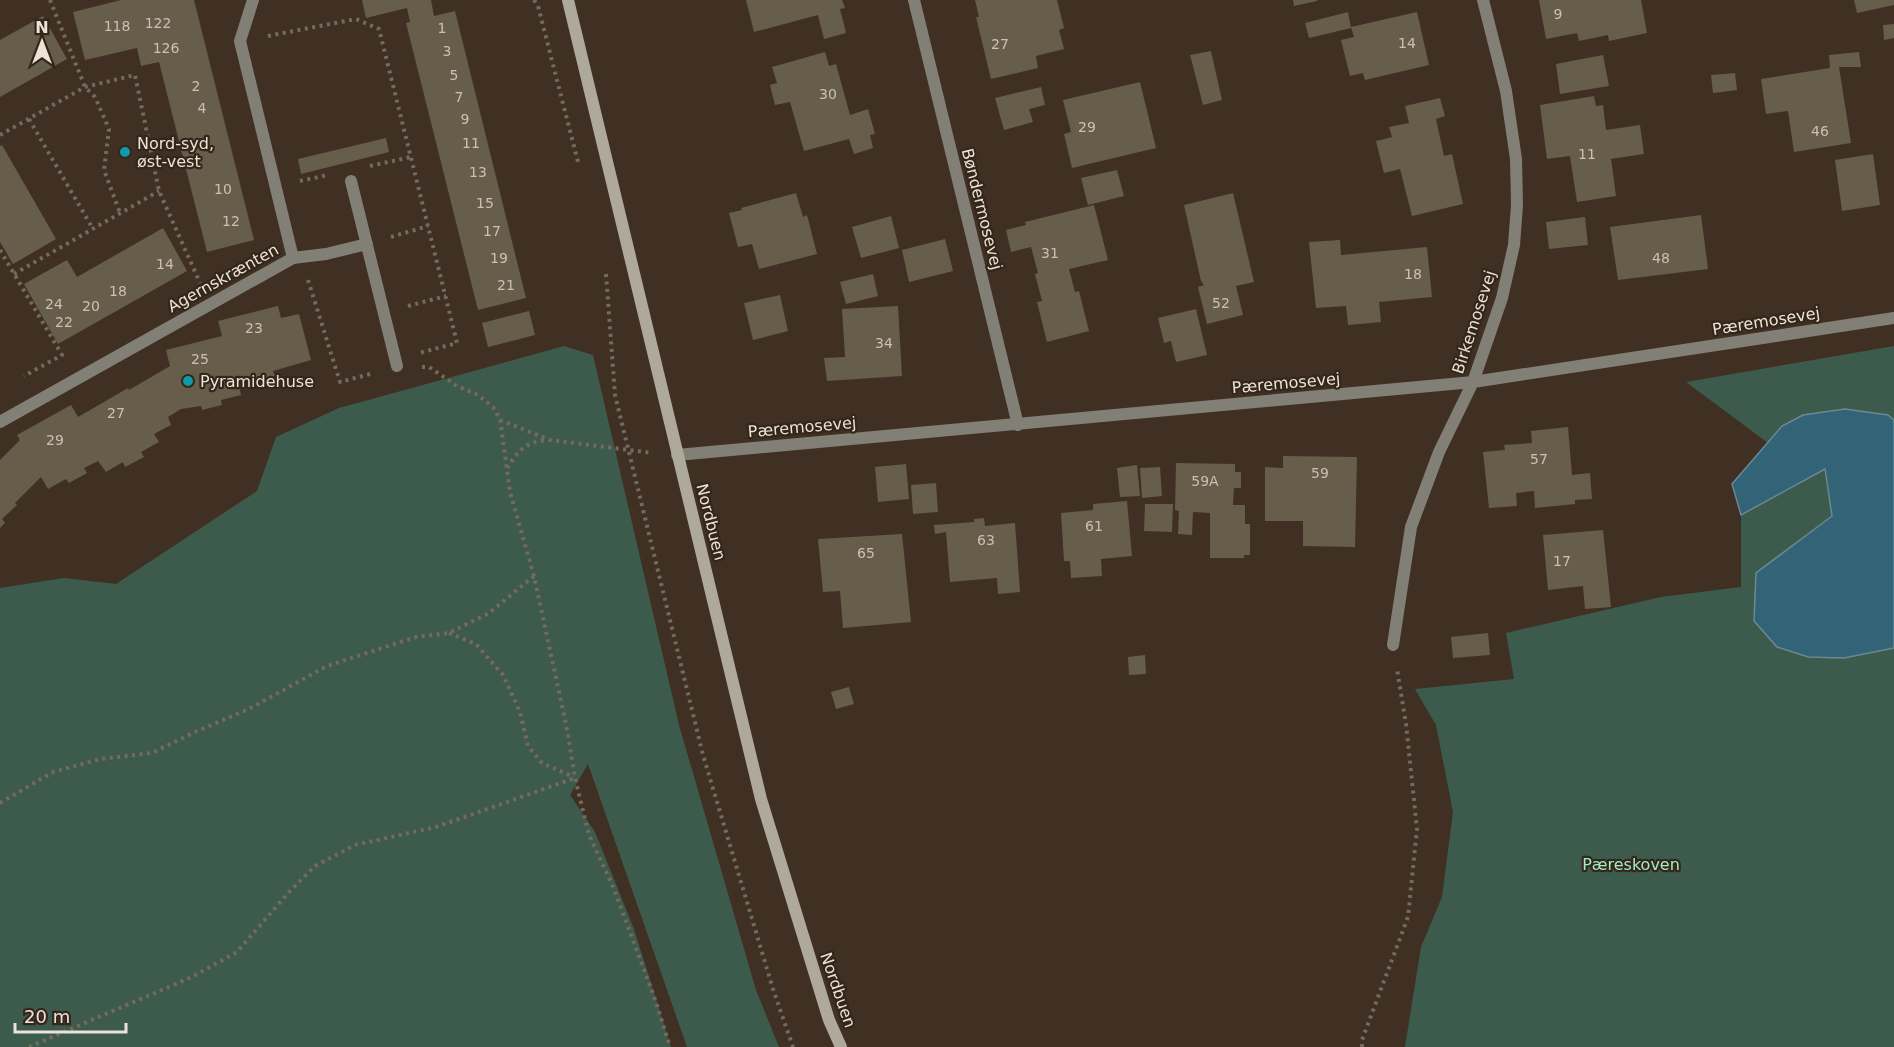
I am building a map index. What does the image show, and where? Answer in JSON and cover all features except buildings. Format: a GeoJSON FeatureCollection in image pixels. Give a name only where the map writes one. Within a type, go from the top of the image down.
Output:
{"type":"FeatureCollection","features":[{"type":"Feature","properties":{"kind":"street"},"geometry":{"type":"LineString","coordinates":[[240,41],[253,0]]}},
{"type":"Feature","properties":{"kind":"street","name":"Nordbuen"},"geometry":{"type":"LineString","coordinates":[[568,0],[761,799],[829,1020],[841,1047]]}},
{"type":"Feature","properties":{"kind":"street","name":"Bøndermosevej"},"geometry":{"type":"LineString","coordinates":[[914,0],[1018,425]]}},
{"type":"Feature","properties":{"kind":"street","name":"Birkemosevej"},"geometry":{"type":"LineString","coordinates":[[1393,645],[1411,528],[1439,452],[1473,382],[1502,298],[1514,245],[1517,206],[1516,159],[1506,91],[1483,0]]}},
{"type":"Feature","properties":{"kind":"street","name":"Agernskrænten"},"geometry":{"type":"LineString","coordinates":[[0,422],[293,258],[240,41]]}},
{"type":"Feature","properties":{"kind":"street"},"geometry":{"type":"LineString","coordinates":[[351,182],[397,363]]}},
{"type":"Feature","properties":{"kind":"street"},"geometry":{"type":"LineString","coordinates":[[293,258],[326,254],[367,244]]}},
{"type":"Feature","properties":{"kind":"street","name":"Pæremosevej"},"geometry":{"type":"LineString","coordinates":[[677,455],[1473,382],[1894,318]]}},
{"type":"Feature","properties":{"kind":"path"},"geometry":{"type":"LineString","coordinates":[[50,0],[85,87],[95,97],[109,129],[104,170],[120,213]]}},
{"type":"Feature","properties":{"kind":"path"},"geometry":{"type":"LineString","coordinates":[[534,0],[538,6],[579,164]]}},
{"type":"Feature","properties":{"kind":"path"},"geometry":{"type":"LineString","coordinates":[[240,41],[356,19],[379,29],[457,343],[340,382],[307,274],[293,258]]}},
{"type":"Feature","properties":{"kind":"path"},"geometry":{"type":"LineString","coordinates":[[0,135],[85,87],[135,75],[159,191],[210,304]]}},
{"type":"Feature","properties":{"kind":"path"},"geometry":{"type":"LineString","coordinates":[[28,119],[93,230]]}},
{"type":"Feature","properties":{"kind":"path"},"geometry":{"type":"LineString","coordinates":[[395,161],[411,157]]}},
{"type":"Feature","properties":{"kind":"path"},"geometry":{"type":"LineString","coordinates":[[14,274],[159,191]]}},
{"type":"Feature","properties":{"kind":"path"},"geometry":{"type":"LineString","coordinates":[[412,231],[428,226]]}},
{"type":"Feature","properties":{"kind":"path"},"geometry":{"type":"LineString","coordinates":[[0,249],[62,355],[17,380]]}},
{"type":"Feature","properties":{"kind":"path"},"geometry":{"type":"LineString","coordinates":[[605,266],[615,395],[704,755],[770,978],[793,1047]]}},
{"type":"Feature","properties":{"kind":"path"},"geometry":{"type":"LineString","coordinates":[[430,301],[446,296]]}},
{"type":"Feature","properties":{"kind":"path"},"geometry":{"type":"LineString","coordinates":[[397,363],[429,367],[457,386],[478,395],[493,407],[500,419],[510,492],[534,576],[567,729],[574,778],[589,835],[621,910],[656,1002],[670,1047]]}},
{"type":"Feature","properties":{"kind":"path"},"geometry":{"type":"LineString","coordinates":[[500,419],[550,440],[677,455]]}},
{"type":"Feature","properties":{"kind":"path"},"geometry":{"type":"LineString","coordinates":[[507,469],[517,453],[529,444],[550,440]]}},
{"type":"Feature","properties":{"kind":"path"},"geometry":{"type":"LineString","coordinates":[[0,803],[53,772],[100,759],[152,753],[249,709],[327,666],[416,638],[449,633],[489,613],[534,576]]}},
{"type":"Feature","properties":{"kind":"path"},"geometry":{"type":"LineString","coordinates":[[449,633],[476,644],[503,675],[520,712],[528,746],[542,763],[574,778]]}},
{"type":"Feature","properties":{"kind":"path"},"geometry":{"type":"LineString","coordinates":[[1362,1047],[1362,1040],[1408,917],[1417,829],[1406,724],[1393,645]]}},
{"type":"Feature","properties":{"kind":"path"},"geometry":{"type":"LineString","coordinates":[[29,1047],[192,977],[237,952],[315,866],[355,845],[435,827],[574,778]]}},
{"type":"Feature","properties":{"kind":"green space"},"geometry":{"type":"Polygon","coordinates":[[[564,346],[593,355],[679,725],[756,990],[779,1047],[687,1047],[588,764],[570,795],[595,832],[634,929],[671,1047],[0,1047],[0,588],[64,578],[116,584],[257,491],[276,437],[339,408],[564,346]]]}},
{"type":"Feature","properties":{"kind":"green space"},"geometry":{"type":"Polygon","coordinates":[[[1894,346],[1894,420],[1888,415],[1782,426],[1768,443],[1686,382],[1894,346]]]}},
{"type":"Feature","properties":{"kind":"green space","name":"Pæreskoven"},"geometry":{"type":"Polygon","coordinates":[[[1824,468],[1832,516],[1756,573],[1844,658],[1894,648],[1894,1047],[1405,1047],[1421,947],[1442,897],[1453,812],[1436,725],[1415,689],[1514,679],[1506,633],[1661,597],[1741,587],[1741,515],[1824,468]]]}},
{"type":"Feature","properties":{"kind":"water"},"geometry":{"type":"Polygon","coordinates":[[[1845,409],[1888,415],[1894,420],[1894,648],[1844,658],[1808,657],[1777,647],[1754,621],[1756,573],[1832,516],[1825,469],[1741,515],[1732,484],[1782,426],[1803,415],[1845,409]]]}},
{"type":"Feature","properties":{"kind":"place","name":"Nord-syd, øst-vest"},"geometry":{"type":"Point","coordinates":[125,152]}},
{"type":"Feature","properties":{"kind":"place","name":"Pyramidehuse"},"geometry":{"type":"Point","coordinates":[188,381]}}]}
